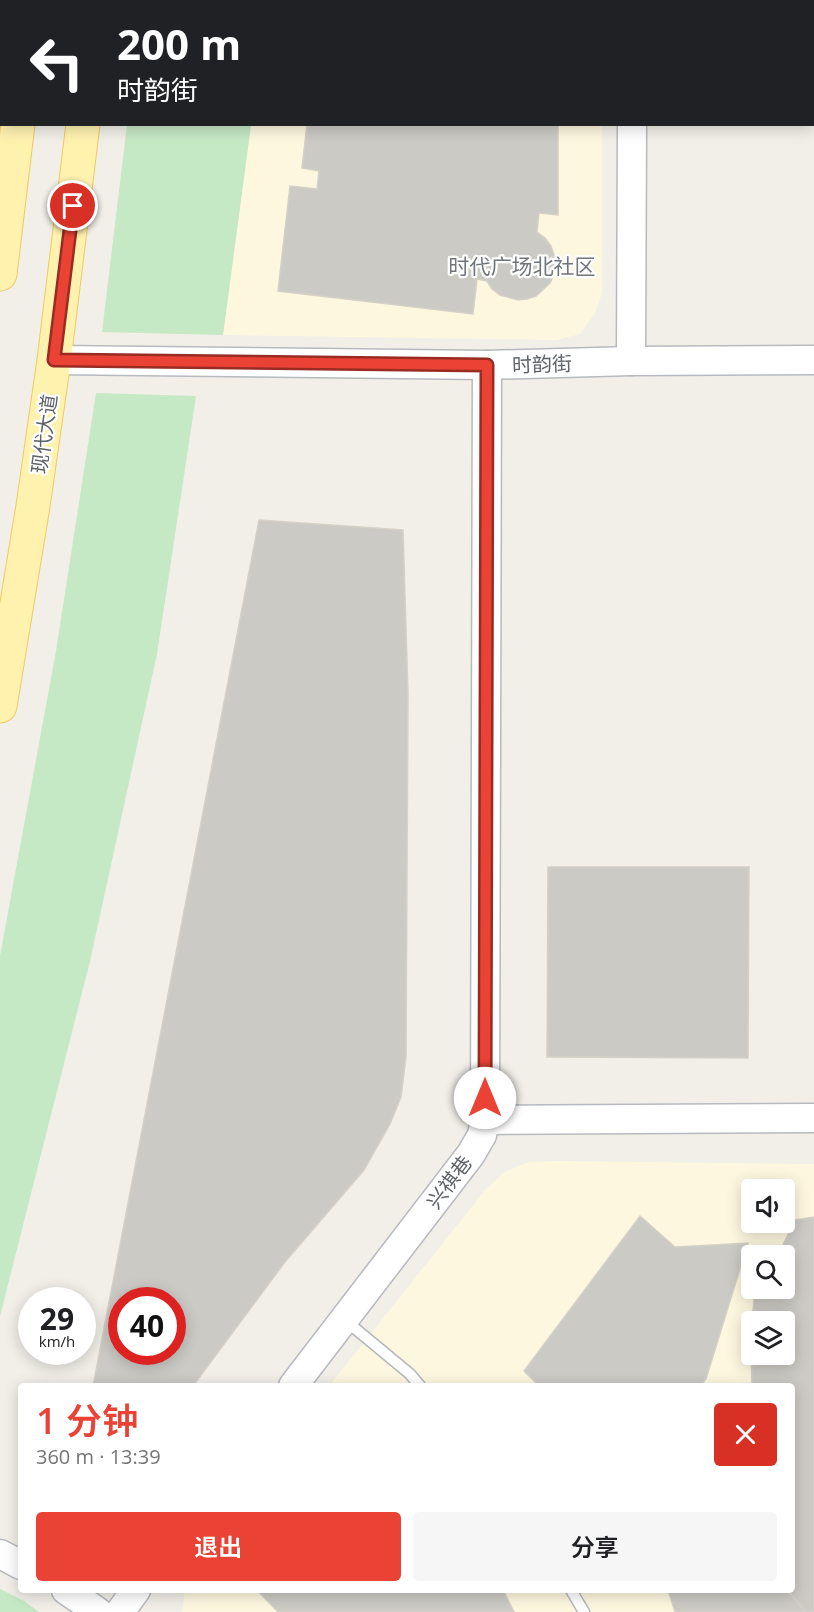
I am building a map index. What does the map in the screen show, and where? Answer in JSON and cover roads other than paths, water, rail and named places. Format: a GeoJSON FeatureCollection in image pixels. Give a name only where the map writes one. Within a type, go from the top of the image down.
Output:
{"type":"FeatureCollection","features":[{"type":"Feature","properties":{"kind":"main road"},"geometry":{"type":"LineString","coordinates":[[0,274],[18,126]]}},
{"type":"Feature","properties":{"kind":"main road","name":"现代大道"},"geometry":{"type":"LineString","coordinates":[[0,706],[54,360],[83,126]]}},
{"type":"Feature","properties":{"kind":"street"},"geometry":{"type":"LineString","coordinates":[[632,126],[632,361]]}},
{"type":"Feature","properties":{"kind":"street","name":"时韵街"},"geometry":{"type":"LineString","coordinates":[[54,360],[487,365],[814,360]]}},
{"type":"Feature","properties":{"kind":"street"},"geometry":{"type":"LineString","coordinates":[[487,365],[485,1120],[814,1118]]}},
{"type":"Feature","properties":{"kind":"street","name":"兴祺巷"},"geometry":{"type":"LineString","coordinates":[[295,1383],[471,1154],[482,1135],[485,1120]]}},
{"type":"Feature","properties":{"kind":"street"},"geometry":{"type":"LineString","coordinates":[[0,1554],[18,1563]]}},
{"type":"Feature","properties":{"kind":"street"},"geometry":{"type":"LineString","coordinates":[[70,1593],[98,1612]]}},
{"type":"Feature","properties":{"kind":"street"},"geometry":{"type":"LineString","coordinates":[[120,1612],[134,1593]]}},
{"type":"Feature","properties":{"kind":"lane"},"geometry":{"type":"LineString","coordinates":[[344,1319],[410,1374],[418,1383]]}},
{"type":"Feature","properties":{"kind":"lane"},"geometry":{"type":"LineString","coordinates":[[573,1593],[584,1612]]}},
{"type":"Feature","properties":{"kind":"district","name":"时代广场北社区"},"geometry":{"type":"Point","coordinates":[522,266]}}]}
